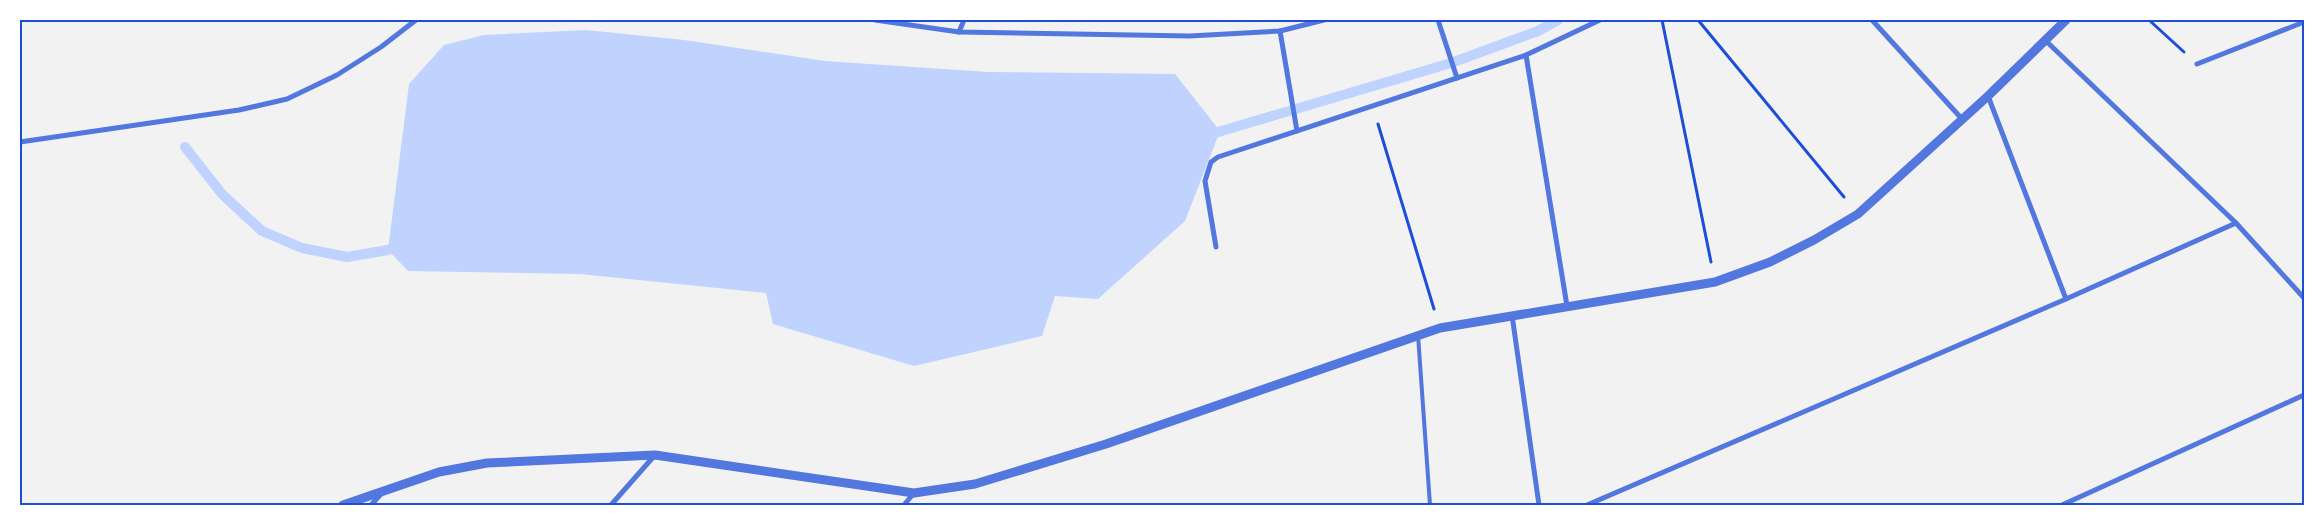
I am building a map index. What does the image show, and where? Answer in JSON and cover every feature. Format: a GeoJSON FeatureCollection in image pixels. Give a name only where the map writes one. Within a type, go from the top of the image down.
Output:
{"type":"FeatureCollection","features":[{"type":"Feature","properties":{"kind":"street"},"geometry":{"type":"LineString","coordinates":[[20,142],[239,110],[287,99],[337,76],[381,47],[416,20]]}},
{"type":"Feature","properties":{"kind":"street"},"geometry":{"type":"LineString","coordinates":[[875,20],[959,32],[1190,36],[1280,32],[1324,20]]}},
{"type":"Feature","properties":{"kind":"street"},"geometry":{"type":"LineString","coordinates":[[959,32],[964,20]]}},
{"type":"Feature","properties":{"kind":"street"},"geometry":{"type":"LineString","coordinates":[[1438,20],[1457,77]]}},
{"type":"Feature","properties":{"kind":"street"},"geometry":{"type":"LineString","coordinates":[[1216,247],[1205,181],[1211,162],[1218,157],[1526,54],[1600,20]]}},
{"type":"Feature","properties":{"kind":"street"},"geometry":{"type":"LineString","coordinates":[[1872,20],[1962,119]]}},
{"type":"Feature","properties":{"kind":"street"},"geometry":{"type":"LineString","coordinates":[[342,505],[438,472],[487,463],[655,455],[914,493],[975,484],[1106,444],[1440,328],[1716,282],[1770,262],[1814,240],[1858,214],[1988,96],[2066,20]]}},
{"type":"Feature","properties":{"kind":"street"},"geometry":{"type":"LineString","coordinates":[[2197,64],[2304,22]]}},
{"type":"Feature","properties":{"kind":"street"},"geometry":{"type":"LineString","coordinates":[[1280,32],[1296,130]]}},
{"type":"Feature","properties":{"kind":"street"},"geometry":{"type":"LineString","coordinates":[[2046,41],[2236,223],[2304,298]]}},
{"type":"Feature","properties":{"kind":"street"},"geometry":{"type":"LineString","coordinates":[[1526,54],[1567,306]]}},
{"type":"Feature","properties":{"kind":"street"},"geometry":{"type":"LineString","coordinates":[[1988,96],[2066,299]]}},
{"type":"Feature","properties":{"kind":"street"},"geometry":{"type":"LineString","coordinates":[[1587,505],[2066,299],[2236,223]]}},
{"type":"Feature","properties":{"kind":"street"},"geometry":{"type":"LineString","coordinates":[[1512,315],[1539,505]]}},
{"type":"Feature","properties":{"kind":"street"},"geometry":{"type":"LineString","coordinates":[[2062,505],[2304,395]]}},
{"type":"Feature","properties":{"kind":"street"},"geometry":{"type":"LineString","coordinates":[[612,505],[655,455]]}},
{"type":"Feature","properties":{"kind":"street"},"geometry":{"type":"LineString","coordinates":[[371,505],[384,490]]}},
{"type":"Feature","properties":{"kind":"street"},"geometry":{"type":"LineString","coordinates":[[904,505],[914,493]]}},
{"type":"Feature","properties":{"kind":"lane"},"geometry":{"type":"LineString","coordinates":[[1418,335],[1430,505]]}},
{"type":"Feature","properties":{"kind":"path"},"geometry":{"type":"LineString","coordinates":[[1662,20],[1716,282]]}},
{"type":"Feature","properties":{"kind":"path"},"geometry":{"type":"LineString","coordinates":[[1698,20],[1858,214]]}},
{"type":"Feature","properties":{"kind":"path"},"geometry":{"type":"LineString","coordinates":[[2149,20],[2197,64]]}},
{"type":"Feature","properties":{"kind":"path"},"geometry":{"type":"LineString","coordinates":[[1373,106],[1440,328]]}},
{"type":"Feature","properties":{"kind":"water"},"geometry":{"type":"Polygon","coordinates":[[[586,30],[684,40],[825,61],[989,72],[1175,74],[1220,131],[1185,221],[1098,299],[1055,296],[1042,336],[914,366],[773,324],[766,293],[580,274],[408,271],[388,250],[409,84],[444,45],[484,35],[586,30]]]}},
{"type":"Feature","properties":{"kind":"waterway"},"geometry":{"type":"LineString","coordinates":[[1208,135],[1451,63],[1538,31],[1558,20]]}},
{"type":"Feature","properties":{"kind":"waterway"},"geometry":{"type":"LineString","coordinates":[[185,147],[222,194],[262,231],[302,248],[347,257],[388,250],[399,245]]}}]}
